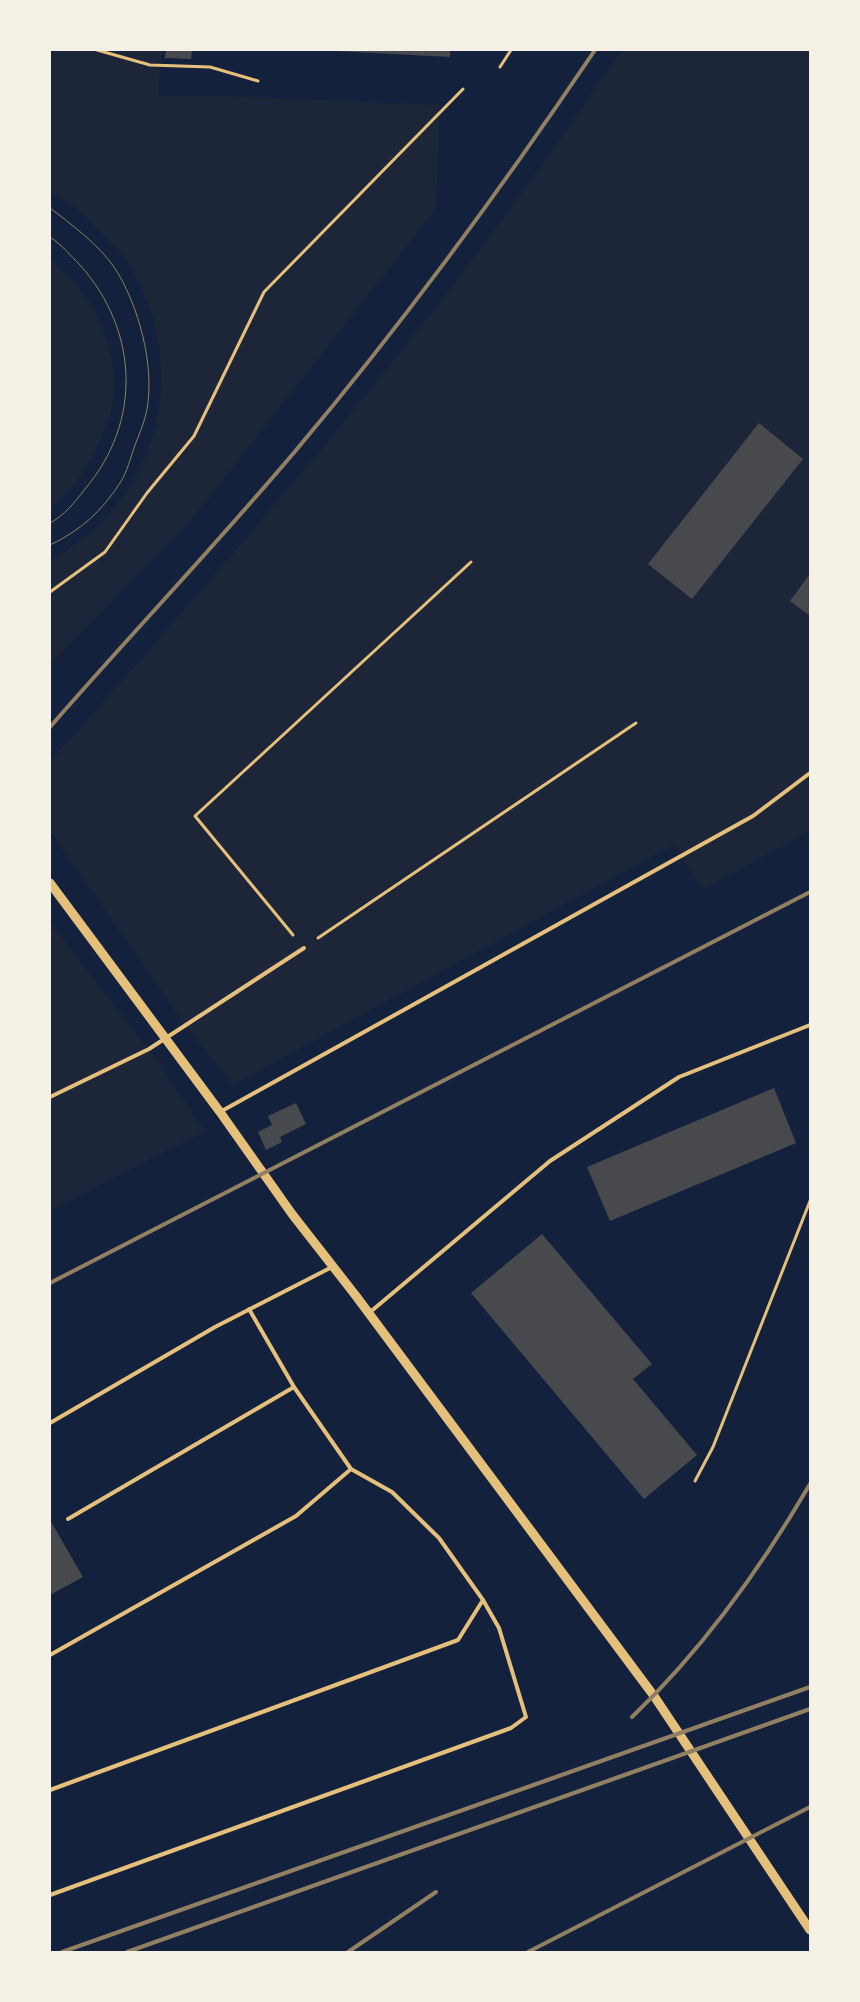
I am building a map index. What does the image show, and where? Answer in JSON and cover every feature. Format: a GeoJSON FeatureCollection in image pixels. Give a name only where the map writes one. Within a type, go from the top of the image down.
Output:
{"type":"FeatureCollection","features":[{"type":"Feature","properties":{"kind":"street"},"geometry":{"type":"LineString","coordinates":[[50,883],[220,1112],[292,1214],[334,1266],[654,1696],[810,1930]]}},
{"type":"Feature","properties":{"kind":"lane"},"geometry":{"type":"LineString","coordinates":[[220,1112],[753,816],[810,773]]}},
{"type":"Feature","properties":{"kind":"lane"},"geometry":{"type":"LineString","coordinates":[[50,1097],[150,1049],[304,948]]}},
{"type":"Feature","properties":{"kind":"lane"},"geometry":{"type":"LineString","coordinates":[[369,1313],[550,1161],[679,1077],[810,1025]]}},
{"type":"Feature","properties":{"kind":"lane"},"geometry":{"type":"LineString","coordinates":[[50,1422],[249,1309],[334,1266]]}},
{"type":"Feature","properties":{"kind":"lane"},"geometry":{"type":"LineString","coordinates":[[50,1895],[511,1728],[526,1717],[499,1628],[483,1600],[438,1538],[392,1492],[351,1469],[294,1387],[249,1309]]}},
{"type":"Feature","properties":{"kind":"lane"},"geometry":{"type":"LineString","coordinates":[[68,1519],[294,1387]]}},
{"type":"Feature","properties":{"kind":"lane"},"geometry":{"type":"LineString","coordinates":[[50,1655],[296,1516],[351,1469]]}},
{"type":"Feature","properties":{"kind":"lane"},"geometry":{"type":"LineString","coordinates":[[50,1790],[458,1640],[483,1600]]}},
{"type":"Feature","properties":{"kind":"path"},"geometry":{"type":"LineString","coordinates":[[97,50],[150,65],[210,67],[258,80]]}},
{"type":"Feature","properties":{"kind":"path"},"geometry":{"type":"LineString","coordinates":[[500,67],[510,50]]}},
{"type":"Feature","properties":{"kind":"path"},"geometry":{"type":"LineString","coordinates":[[50,592],[105,552],[147,493],[194,436],[264,292],[463,89]]}},
{"type":"Feature","properties":{"kind":"path"},"geometry":{"type":"LineString","coordinates":[[472,562],[195,816],[304,948],[636,723]]}},
{"type":"Feature","properties":{"kind":"path"},"geometry":{"type":"LineString","coordinates":[[695,1482],[713,1446],[810,1201]]}},
{"type":"Feature","properties":{"kind":"shaded area"},"geometry":{"type":"Polygon","coordinates":[[[50,50],[162,50],[158,96],[229,96],[440,105],[436,209],[189,523],[50,664],[50,560],[88,535],[118,503],[141,467],[155,428],[161,386],[158,343],[147,301],[126,260],[87,218],[66,201],[50,192],[50,50]]]}},
{"type":"Feature","properties":{"kind":"shaded area"},"geometry":{"type":"Polygon","coordinates":[[[621,50],[810,50],[810,831],[704,889],[695,879],[675,844],[233,1085],[185,1025],[50,831],[50,761],[223,565],[380,378],[528,184],[621,50]]]}},
{"type":"Feature","properties":{"kind":"shaded area"},"geometry":{"type":"Polygon","coordinates":[[[50,260],[85,295],[101,324],[111,357],[114,390],[109,417],[91,459],[82,475],[70,490],[50,507],[50,260]]]}},
{"type":"Feature","properties":{"kind":"shaded area"},"geometry":{"type":"Polygon","coordinates":[[[50,923],[149,1049],[205,1131],[50,1211],[50,923]]]}},
{"type":"Feature","properties":{"kind":"building"},"geometry":{"type":"Polygon","coordinates":[[[166,50],[192,50],[191,59],[165,58],[166,50]]]}},
{"type":"Feature","properties":{"kind":"building"},"geometry":{"type":"Polygon","coordinates":[[[316,50],[450,50],[450,57],[316,50]]]}},
{"type":"Feature","properties":{"kind":"building"},"geometry":{"type":"Polygon","coordinates":[[[759,423],[803,459],[692,599],[648,564],[759,423]]]}},
{"type":"Feature","properties":{"kind":"building"},"geometry":{"type":"Polygon","coordinates":[[[810,574],[810,616],[790,601],[810,574]]]}},
{"type":"Feature","properties":{"kind":"building"},"geometry":{"type":"Polygon","coordinates":[[[774,1088],[796,1143],[610,1221],[587,1167],[774,1088]]]}},
{"type":"Feature","properties":{"kind":"building"},"geometry":{"type":"Polygon","coordinates":[[[296,1103],[306,1124],[280,1137],[282,1142],[266,1150],[258,1132],[272,1125],[268,1116],[296,1103]]]}},
{"type":"Feature","properties":{"kind":"building"},"geometry":{"type":"Polygon","coordinates":[[[542,1234],[652,1364],[633,1379],[697,1455],[644,1499],[471,1293],[542,1234]]]}},
{"type":"Feature","properties":{"kind":"building"},"geometry":{"type":"Polygon","coordinates":[[[50,1520],[83,1577],[50,1595],[50,1520]]]}},
{"type":"Feature","properties":{"kind":"tram line"},"geometry":{"type":"LineString","coordinates":[[50,208],[84,235],[114,267],[123,282],[137,316],[143,335],[149,373],[149,392],[144,422],[120,483],[106,503],[81,527],[50,545]]}},
{"type":"Feature","properties":{"kind":"tram line"},"geometry":{"type":"LineString","coordinates":[[50,237],[80,265],[99,291],[114,318],[123,347],[126,377],[124,406],[117,435],[104,463],[73,504],[50,523]]}},
{"type":"Feature","properties":{"kind":"railway"},"geometry":{"type":"LineString","coordinates":[[50,727],[236,519],[337,401],[451,254],[595,50]]}},
{"type":"Feature","properties":{"kind":"railway"},"geometry":{"type":"LineString","coordinates":[[50,1283],[810,892]]}},
{"type":"Feature","properties":{"kind":"railway"},"geometry":{"type":"LineString","coordinates":[[632,1717],[682,1664],[729,1607],[751,1577],[810,1484]]}},
{"type":"Feature","properties":{"kind":"railway"},"geometry":{"type":"LineString","coordinates":[[62,1952],[810,1687]]}},
{"type":"Feature","properties":{"kind":"railway"},"geometry":{"type":"LineString","coordinates":[[127,1952],[810,1709]]}},
{"type":"Feature","properties":{"kind":"railway"},"geometry":{"type":"LineString","coordinates":[[528,1952],[810,1807]]}},
{"type":"Feature","properties":{"kind":"railway"},"geometry":{"type":"LineString","coordinates":[[348,1952],[436,1892]]}}]}
